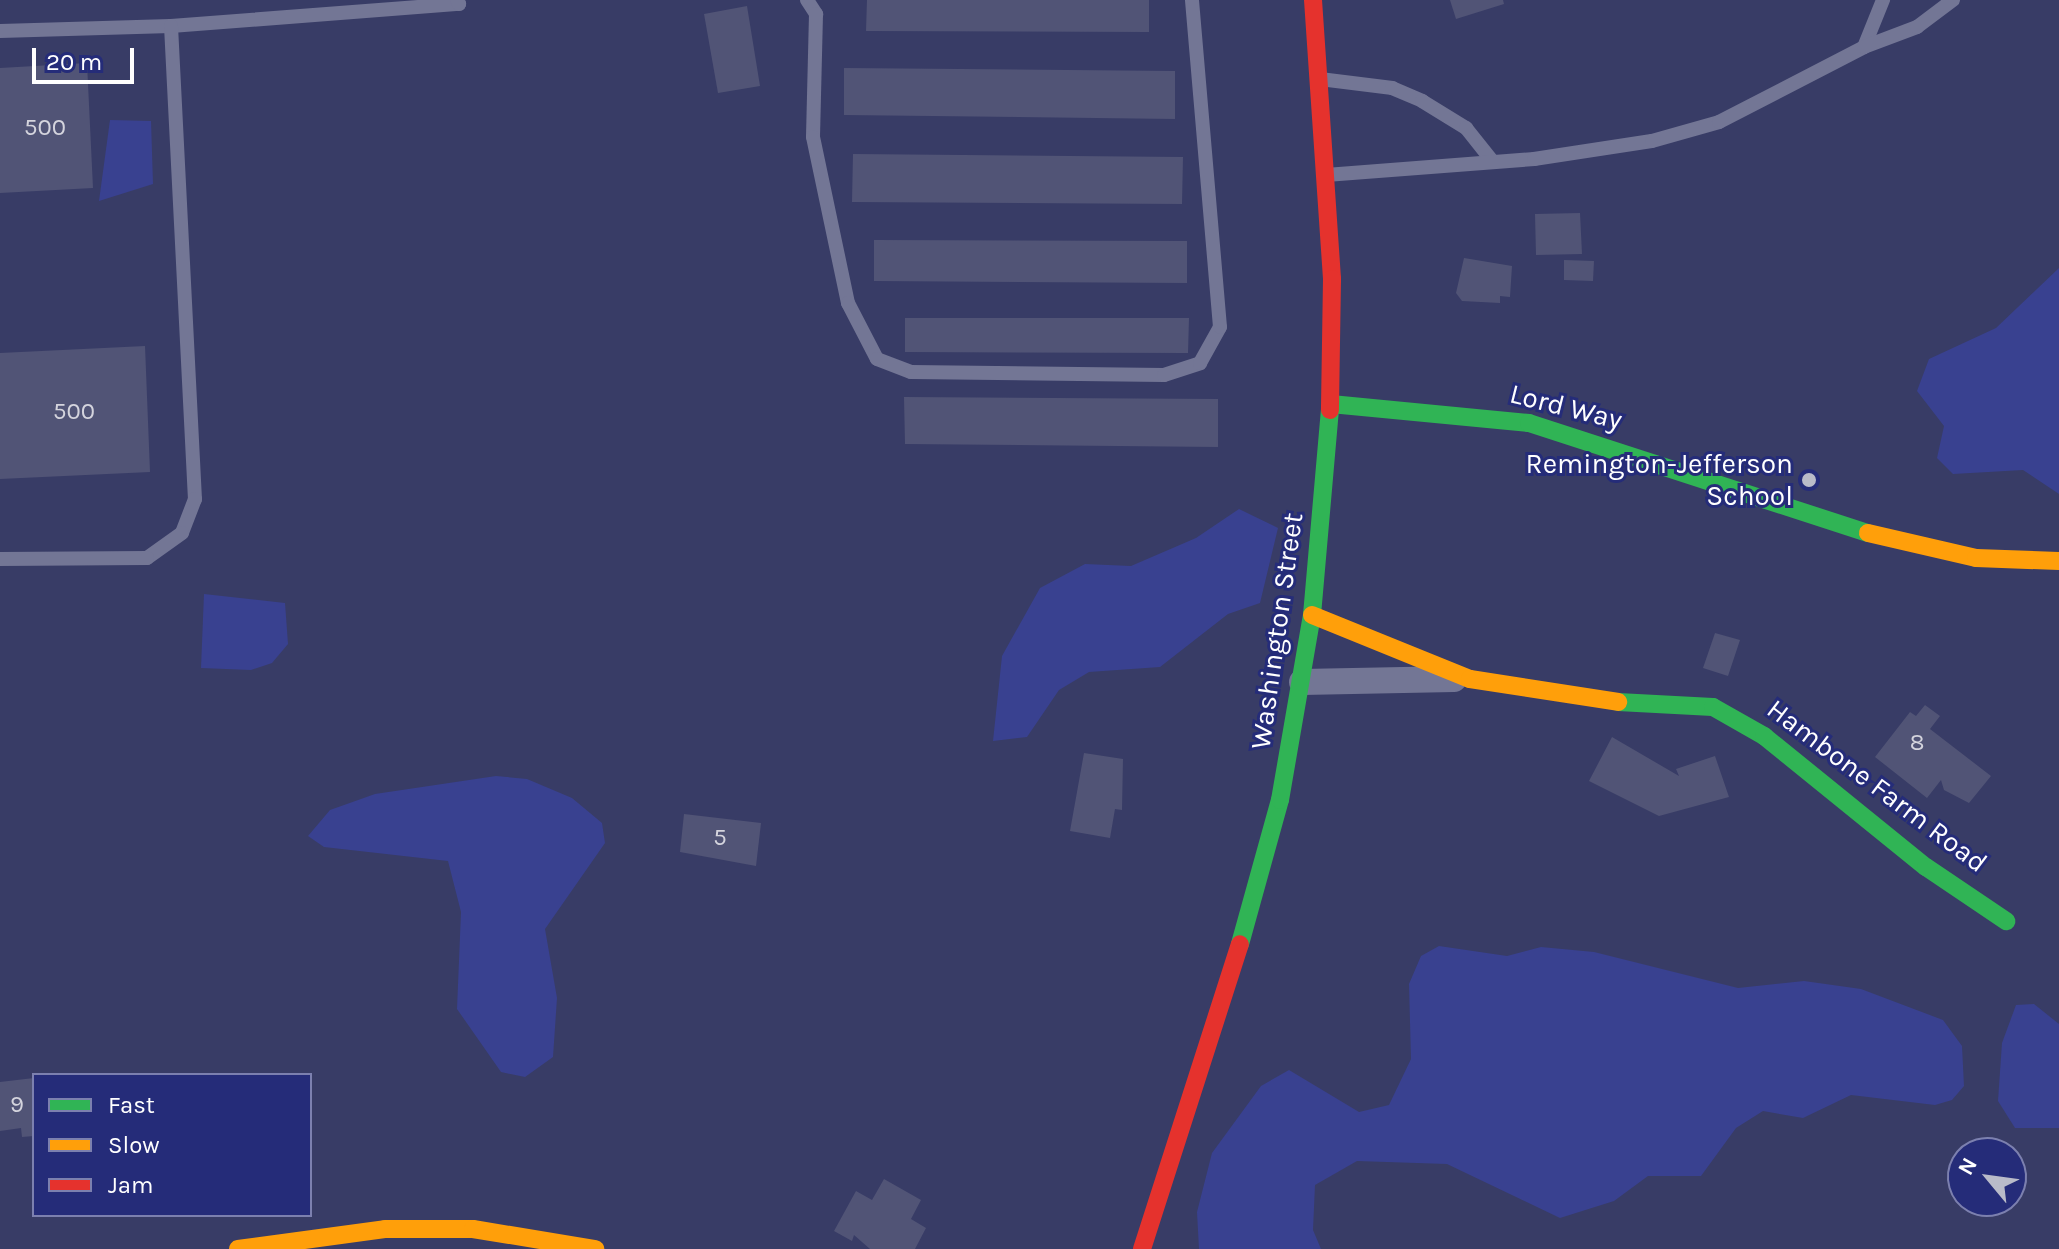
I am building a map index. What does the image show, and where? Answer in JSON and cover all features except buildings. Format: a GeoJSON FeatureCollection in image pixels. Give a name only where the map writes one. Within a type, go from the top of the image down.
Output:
{"type":"FeatureCollection","features":[{"type":"Feature","properties":{"kind":"street","name":"Washington Street"},"geometry":{"type":"LineString","coordinates":[[1142,1249],[1237,955],[1280,800],[1312,615],[1331,404],[1325,175],[1313,0]]}},
{"type":"Feature","properties":{"kind":"street","name":"Lord Way"},"geometry":{"type":"LineString","coordinates":[[1331,404],[1529,423],[1903,544],[1976,558],[2059,561]]}},
{"type":"Feature","properties":{"kind":"street","name":"Hambone Farm Road"},"geometry":{"type":"LineString","coordinates":[[1312,615],[1470,679]]}},
{"type":"Feature","properties":{"kind":"street","name":"Hambone Farm Road"},"geometry":{"type":"LineString","coordinates":[[1302,682],[1470,679],[1596,701],[1713,707],[1764,736],[1926,867],[2006,921]]}},
{"type":"Feature","properties":{"kind":"street"},"geometry":{"type":"LineString","coordinates":[[238,1249],[385,1229],[473,1229],[595,1249]]}},
{"type":"Feature","properties":{"kind":"lane"},"geometry":{"type":"LineString","coordinates":[[0,31],[171,26],[459,4],[457,0]]}},
{"type":"Feature","properties":{"kind":"lane"},"geometry":{"type":"LineString","coordinates":[[807,0],[816,14],[813,137],[848,303],[877,359],[911,372],[1164,375],[1200,363],[1220,327],[1192,0]]}},
{"type":"Feature","properties":{"kind":"lane"},"geometry":{"type":"LineString","coordinates":[[1864,47],[1883,0]]}},
{"type":"Feature","properties":{"kind":"lane"},"geometry":{"type":"LineString","coordinates":[[1325,175],[1493,162],[1652,141],[1719,122],[1864,47],[1917,27],[1953,0]]}},
{"type":"Feature","properties":{"kind":"lane"},"geometry":{"type":"LineString","coordinates":[[0,559],[147,558],[182,533],[195,499],[171,26]]}},
{"type":"Feature","properties":{"kind":"lane"},"geometry":{"type":"LineString","coordinates":[[1319,79],[1392,88],[1422,101],[1466,128],[1493,162]]}},
{"type":"Feature","properties":{"kind":"shaded area"},"geometry":{"type":"Polygon","coordinates":[[[110,120],[151,121],[153,184],[99,201],[110,120]]]}},
{"type":"Feature","properties":{"kind":"shaded area"},"geometry":{"type":"Polygon","coordinates":[[[2059,268],[2059,494],[2023,470],[1953,474],[1937,458],[1944,426],[1917,391],[1929,359],[1996,328],[2059,268]]]}},
{"type":"Feature","properties":{"kind":"shaded area"},"geometry":{"type":"Polygon","coordinates":[[[1239,509],[1278,528],[1260,603],[1228,614],[1160,667],[1089,672],[1059,690],[1027,737],[993,741],[1002,656],[1040,588],[1085,564],[1131,566],[1196,538],[1239,509]]]}},
{"type":"Feature","properties":{"kind":"shaded area"},"geometry":{"type":"Polygon","coordinates":[[[204,594],[285,603],[288,644],[272,663],[251,670],[201,668],[204,594]]]}},
{"type":"Feature","properties":{"kind":"shaded area"},"geometry":{"type":"Polygon","coordinates":[[[496,776],[527,779],[572,798],[602,823],[605,843],[545,929],[557,998],[553,1057],[525,1077],[501,1072],[457,1009],[461,912],[448,861],[324,847],[308,836],[330,810],[375,794],[496,776]]]}},
{"type":"Feature","properties":{"kind":"shaded area"},"geometry":{"type":"Polygon","coordinates":[[[1439,946],[1507,956],[1541,947],[1594,952],[1738,988],[1804,981],[1861,989],[1943,1020],[1962,1046],[1964,1086],[1952,1100],[1935,1105],[1851,1095],[1803,1118],[1763,1111],[1736,1128],[1701,1176],[1648,1176],[1614,1201],[1560,1218],[1447,1164],[1357,1161],[1315,1185],[1313,1230],[1321,1249],[1199,1249],[1197,1212],[1212,1153],[1261,1086],[1289,1070],[1359,1112],[1389,1105],[1411,1059],[1409,984],[1421,956],[1439,946]]]}},
{"type":"Feature","properties":{"kind":"shaded area"},"geometry":{"type":"Polygon","coordinates":[[[2034,1004],[2059,1024],[2059,1128],[2015,1128],[1998,1101],[2002,1043],[2016,1005],[2034,1004]]]}},
{"type":"Feature","properties":{"kind":"traffic: fast"},"geometry":{"type":"LineString","coordinates":[[1331,404],[1529,423],[1868,533]]}},
{"type":"Feature","properties":{"kind":"traffic: fast"},"geometry":{"type":"LineString","coordinates":[[1240,944],[1280,800],[1312,615],[1330,410]]}},
{"type":"Feature","properties":{"kind":"traffic: fast"},"geometry":{"type":"LineString","coordinates":[[1618,702],[1713,707],[1764,736],[1926,867],[2006,921]]}},
{"type":"Feature","properties":{"kind":"traffic: slow"},"geometry":{"type":"LineString","coordinates":[[1868,533],[1976,558],[2059,561]]}},
{"type":"Feature","properties":{"kind":"traffic: slow"},"geometry":{"type":"LineString","coordinates":[[1312,615],[1470,679],[1618,702]]}},
{"type":"Feature","properties":{"kind":"traffic: slow"},"geometry":{"type":"LineString","coordinates":[[238,1249],[385,1229],[473,1229],[595,1249]]}},
{"type":"Feature","properties":{"kind":"traffic: jam"},"geometry":{"type":"LineString","coordinates":[[1313,0],[1332,279],[1330,410]]}},
{"type":"Feature","properties":{"kind":"traffic: jam"},"geometry":{"type":"LineString","coordinates":[[1142,1249],[1240,944]]}},
{"type":"Feature","properties":{"kind":"place","name":"Remington-Jefferson School"},"geometry":{"type":"Point","coordinates":[1809,480]}}]}
